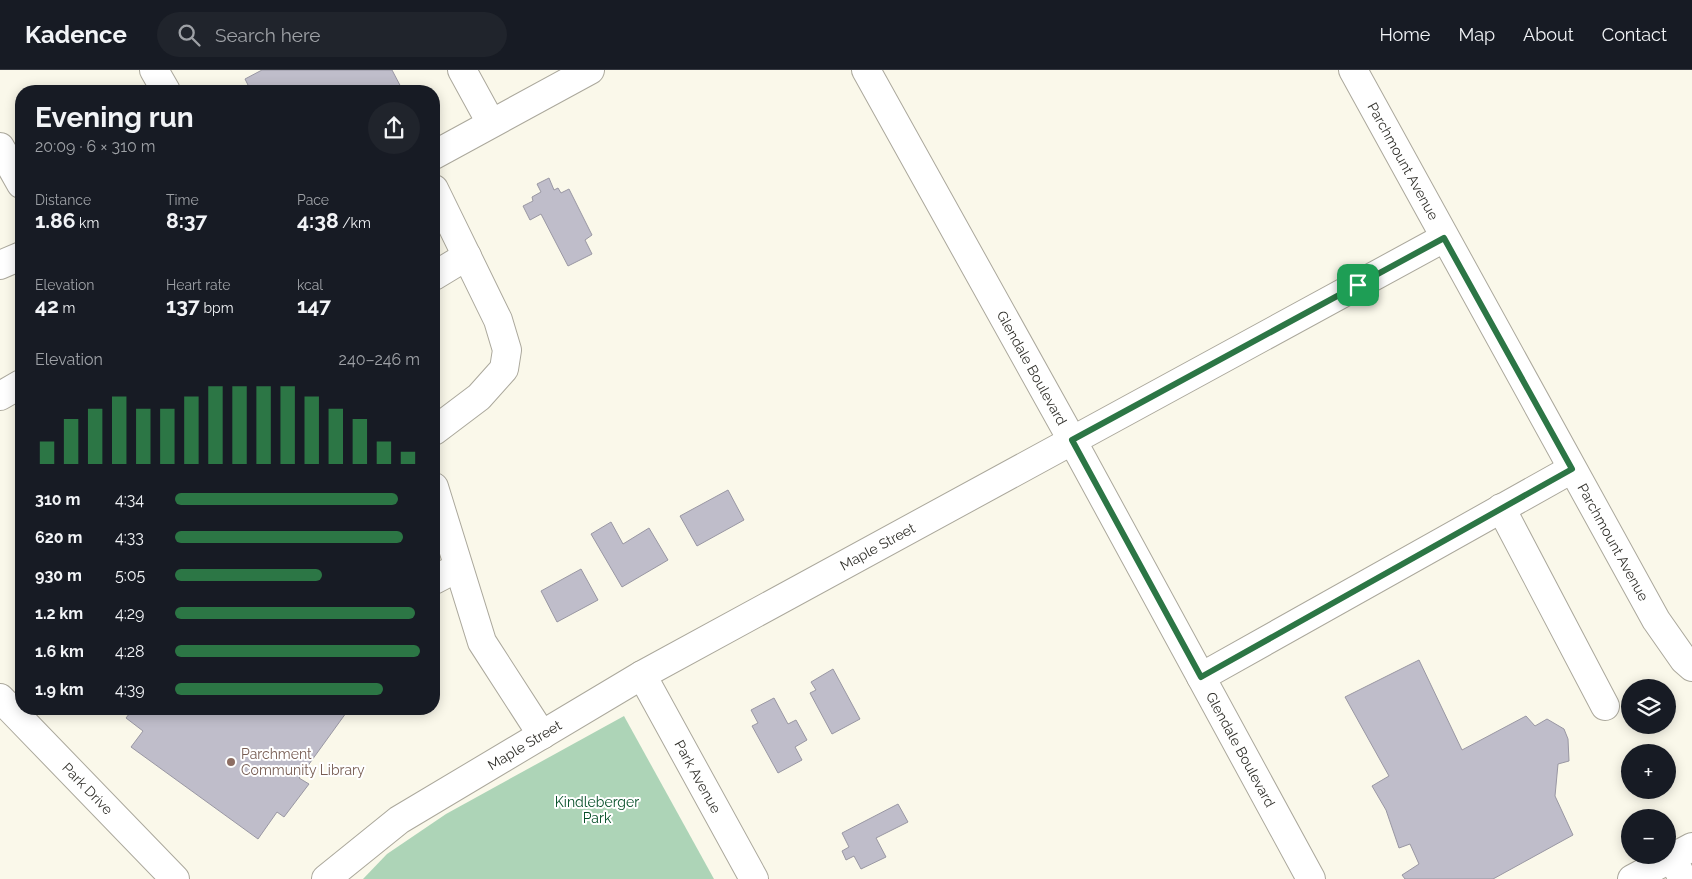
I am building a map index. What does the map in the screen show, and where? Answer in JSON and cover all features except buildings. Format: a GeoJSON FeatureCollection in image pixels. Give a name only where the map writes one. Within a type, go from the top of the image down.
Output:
{"type":"FeatureCollection","features":[{"type":"Feature","properties":{"kind":"street"},"geometry":{"type":"LineString","coordinates":[[462,70],[491,123]]}},
{"type":"Feature","properties":{"kind":"street"},"geometry":{"type":"LineString","coordinates":[[440,152],[590,70]]}},
{"type":"Feature","properties":{"kind":"street","name":"Glendale Boulevard"},"geometry":{"type":"LineString","coordinates":[[866,70],[1072,440],[1311,879]]}},
{"type":"Feature","properties":{"kind":"street","name":"Parchmount Avenue"},"geometry":{"type":"LineString","coordinates":[[1353,70],[1656,620],[1684,660],[1692,667]]}},
{"type":"Feature","properties":{"kind":"street"},"geometry":{"type":"LineString","coordinates":[[0,147],[15,173]]}},
{"type":"Feature","properties":{"kind":"street"},"geometry":{"type":"LineString","coordinates":[[440,201],[498,320],[507,350],[504,369],[479,397],[440,426]]}},
{"type":"Feature","properties":{"kind":"street","name":"Maple Street"},"geometry":{"type":"LineString","coordinates":[[326,879],[399,820],[642,675],[1444,238]]}},
{"type":"Feature","properties":{"kind":"street"},"geometry":{"type":"LineString","coordinates":[[440,272],[467,256]]}},
{"type":"Feature","properties":{"kind":"street"},"geometry":{"type":"LineString","coordinates":[[0,265],[15,259]]}},
{"type":"Feature","properties":{"kind":"street"},"geometry":{"type":"LineString","coordinates":[[0,396],[15,387]]}},
{"type":"Feature","properties":{"kind":"street"},"geometry":{"type":"LineString","coordinates":[[1201,677],[1572,469]]}},
{"type":"Feature","properties":{"kind":"street"},"geometry":{"type":"LineString","coordinates":[[440,503],[444,514],[446,574],[482,642],[542,735]]}},
{"type":"Feature","properties":{"kind":"street"},"geometry":{"type":"LineString","coordinates":[[1500,508],[1605,706]]}},
{"type":"Feature","properties":{"kind":"street","name":"Park Avenue"},"geometry":{"type":"LineString","coordinates":[[642,675],[754,879]]}},
{"type":"Feature","properties":{"kind":"street","name":"Park Drive"},"geometry":{"type":"LineString","coordinates":[[0,698],[15,714]]}},
{"type":"Feature","properties":{"kind":"street","name":"Park Drive"},"geometry":{"type":"LineString","coordinates":[[16,715],[175,879]]}},
{"type":"Feature","properties":{"kind":"street"},"geometry":{"type":"LineString","coordinates":[[1632,879],[1682,861]]}},
{"type":"Feature","properties":{"kind":"green space","name":"Kindleberger Park"},"geometry":{"type":"Polygon","coordinates":[[[624,716],[714,879],[363,879],[387,854],[446,814],[624,716]]]}},
{"type":"Feature","properties":{"kind":"place","name":"Parchment Community Library"},"geometry":{"type":"Point","coordinates":[231,762]}},
{"type":"Feature","properties":{"kind":"route"},"geometry":{"type":"LineString","coordinates":[[1444,238],[1572,469],[1301,619],[1201,677],[1072,440],[1358,285],[1444,238]]}}]}
